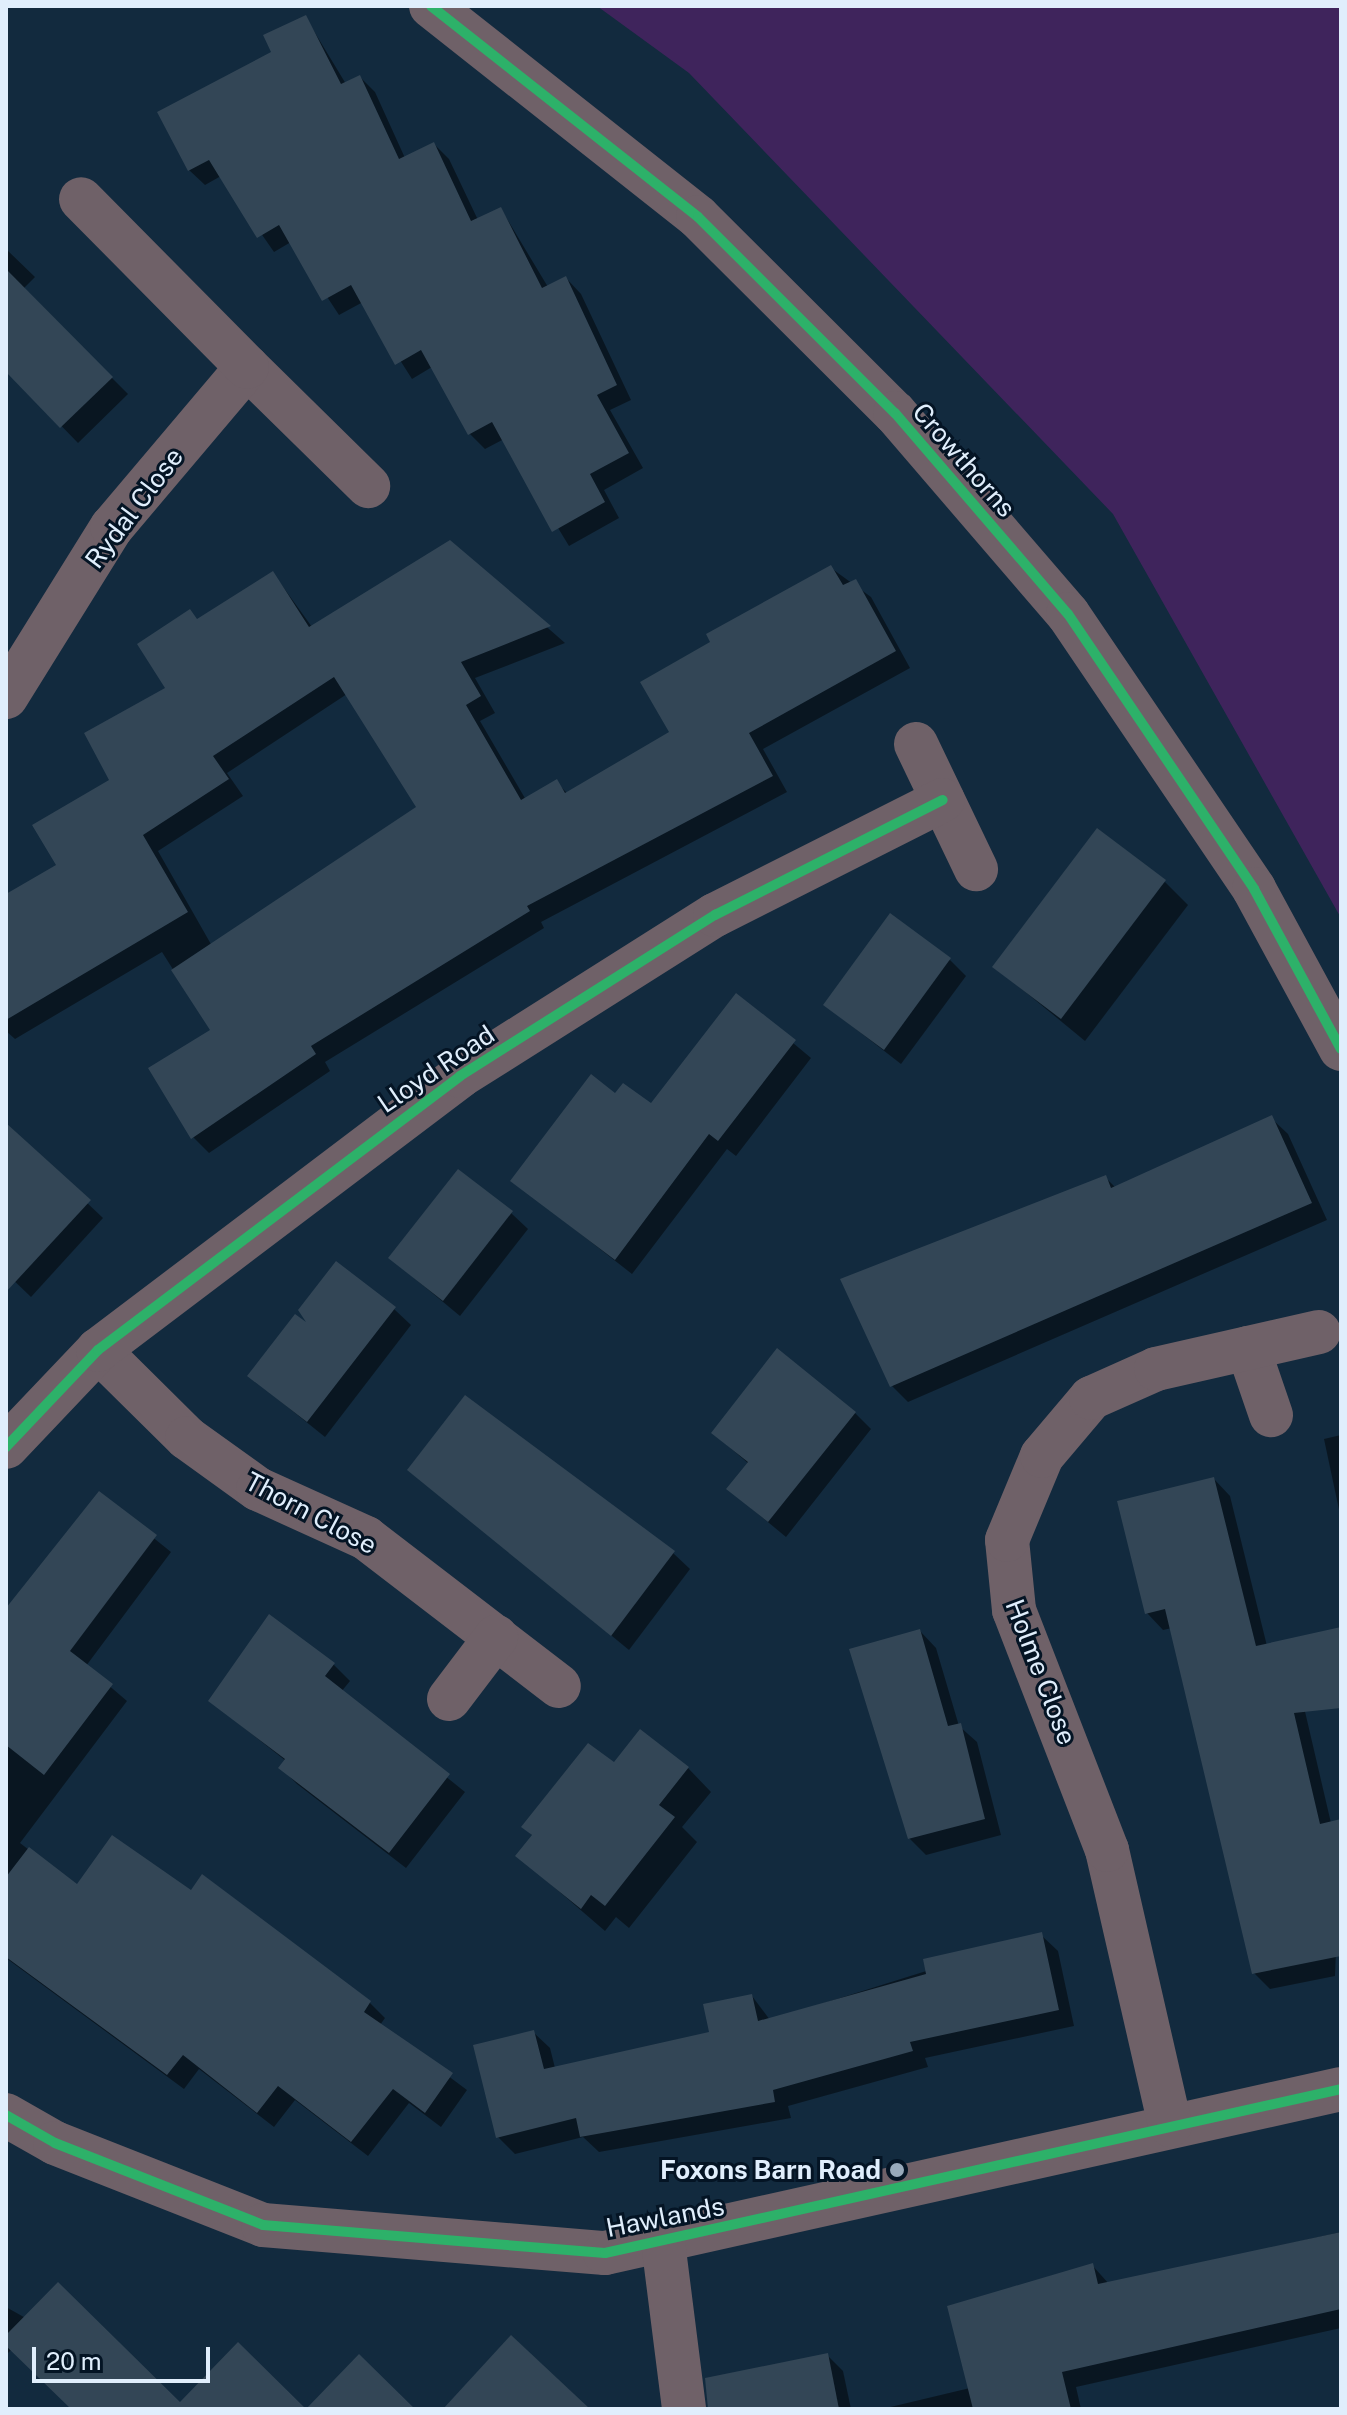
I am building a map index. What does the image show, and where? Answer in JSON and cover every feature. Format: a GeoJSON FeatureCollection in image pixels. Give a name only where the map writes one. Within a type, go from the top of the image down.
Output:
{"type":"FeatureCollection","features":[{"type":"Feature","properties":{"kind":"street","name":"Crowthorns"},"geometry":{"type":"LineString","coordinates":[[431,6],[698,217],[895,413],[1068,614],[1254,889],[1341,1049]]}},
{"type":"Feature","properties":{"kind":"street"},"geometry":{"type":"LineString","coordinates":[[81,199],[368,486]]}},
{"type":"Feature","properties":{"kind":"street","name":"Rydal Close"},"geometry":{"type":"LineString","coordinates":[[6,697],[112,527],[247,367]]}},
{"type":"Feature","properties":{"kind":"street"},"geometry":{"type":"LineString","coordinates":[[916,744],[976,869]]}},
{"type":"Feature","properties":{"kind":"street","name":"Lloyd Road"},"geometry":{"type":"LineString","coordinates":[[12,1426],[98,1350],[460,1076],[715,915],[943,800]]}},
{"type":"Feature","properties":{"kind":"street","name":"Holme Close"},"geometry":{"type":"LineString","coordinates":[[1170,2125],[1107,1850],[1014,1610],[1007,1540],[1042,1456],[1091,1398],[1156,1369],[1319,1332]]}},
{"type":"Feature","properties":{"kind":"street"},"geometry":{"type":"LineString","coordinates":[[1248,1348],[1271,1415]]}},
{"type":"Feature","properties":{"kind":"street","name":"Thorn Close"},"geometry":{"type":"LineString","coordinates":[[98,1350],[199,1447],[258,1489],[366,1538],[559,1686]]}},
{"type":"Feature","properties":{"kind":"street"},"geometry":{"type":"LineString","coordinates":[[449,1699],[496,1637]]}},
{"type":"Feature","properties":{"kind":"street","name":"Hawlands"},"geometry":{"type":"LineString","coordinates":[[6,2115],[55,2143],[263,2225],[605,2253],[1341,2089]]}},
{"type":"Feature","properties":{"kind":"street"},"geometry":{"type":"LineString","coordinates":[[663,2242],[684,2409]]}},
{"type":"Feature","properties":{"kind":"shaded area"},"geometry":{"type":"Polygon","coordinates":[[[597,6],[1341,6],[1341,918],[1113,514],[689,73],[597,6]]]}},
{"type":"Feature","properties":{"kind":"building"},"geometry":{"type":"Polygon","coordinates":[[[306,15],[341,84],[360,75],[399,159],[434,142],[471,221],[501,207],[542,288],[566,276],[617,385],[597,395],[629,453],[590,474],[605,502],[552,532],[492,422],[468,435],[421,350],[395,365],[351,285],[322,301],[279,225],[257,238],[209,160],[188,171],[157,112],[271,52],[263,35],[306,15]]]}},
{"type":"Feature","properties":{"kind":"building"},"geometry":{"type":"Polygon","coordinates":[[[6,269],[113,377],[60,428],[6,372],[6,269]]]}},
{"type":"Feature","properties":{"kind":"building"},"geometry":{"type":"Polygon","coordinates":[[[450,540],[551,626],[461,662],[481,696],[466,705],[521,800],[557,779],[565,793],[669,732],[640,682],[710,642],[706,634],[831,565],[843,585],[856,579],[896,651],[749,733],[773,776],[527,906],[530,911],[311,1046],[316,1054],[191,1139],[148,1068],[210,1030],[171,970],[416,807],[334,677],[213,756],[229,779],[143,835],[188,912],[6,1020],[6,894],[56,865],[32,825],[109,780],[84,733],[165,688],[137,644],[190,609],[197,619],[273,571],[309,627],[450,540]]]}},
{"type":"Feature","properties":{"kind":"building"},"geometry":{"type":"Polygon","coordinates":[[[1097,828],[1166,880],[1061,1019],[992,967],[1097,828]]]}},
{"type":"Feature","properties":{"kind":"building"},"geometry":{"type":"Polygon","coordinates":[[[890,913],[951,958],[884,1050],[823,1005],[890,913]]]}},
{"type":"Feature","properties":{"kind":"building"},"geometry":{"type":"Polygon","coordinates":[[[736,993],[796,1040],[718,1141],[709,1134],[615,1260],[510,1181],[591,1074],[615,1093],[623,1083],[651,1103],[736,993]]]}},
{"type":"Feature","properties":{"kind":"building"},"geometry":{"type":"Polygon","coordinates":[[[1272,1115],[1312,1203],[890,1387],[840,1279],[1106,1175],[1111,1188],[1272,1115]]]}},
{"type":"Feature","properties":{"kind":"building"},"geometry":{"type":"Polygon","coordinates":[[[6,1123],[91,1200],[6,1292],[6,1123]]]}},
{"type":"Feature","properties":{"kind":"building"},"geometry":{"type":"Polygon","coordinates":[[[458,1169],[513,1211],[443,1301],[388,1258],[458,1169]]]}},
{"type":"Feature","properties":{"kind":"building"},"geometry":{"type":"Polygon","coordinates":[[[336,1261],[396,1307],[307,1422],[247,1376],[295,1314],[306,1322],[298,1310],[336,1261]]]}},
{"type":"Feature","properties":{"kind":"building"},"geometry":{"type":"Polygon","coordinates":[[[777,1348],[856,1412],[768,1522],[726,1489],[748,1462],[711,1433],[777,1348]]]}},
{"type":"Feature","properties":{"kind":"building"},"geometry":{"type":"Polygon","coordinates":[[[465,1395],[675,1551],[611,1636],[407,1470],[465,1395]]]}},
{"type":"Feature","properties":{"kind":"building"},"geometry":{"type":"Polygon","coordinates":[[[1214,1477],[1256,1646],[1341,1627],[1341,1708],[1294,1713],[1320,1824],[1341,1819],[1341,1956],[1252,1974],[1165,1609],[1145,1614],[1117,1501],[1214,1477]]]}},
{"type":"Feature","properties":{"kind":"building"},"geometry":{"type":"Polygon","coordinates":[[[99,1491],[157,1535],[70,1651],[113,1684],[44,1775],[6,1745],[6,1608],[99,1491]]]}},
{"type":"Feature","properties":{"kind":"building"},"geometry":{"type":"Polygon","coordinates":[[[269,1614],[335,1663],[325,1676],[450,1774],[389,1853],[278,1768],[285,1759],[208,1701],[269,1614]]]}},
{"type":"Feature","properties":{"kind":"building"},"geometry":{"type":"Polygon","coordinates":[[[920,1629],[948,1726],[961,1723],[985,1819],[908,1839],[849,1649],[920,1629]]]}},
{"type":"Feature","properties":{"kind":"building"},"geometry":{"type":"Polygon","coordinates":[[[640,1729],[689,1767],[659,1805],[675,1817],[605,1906],[591,1895],[581,1909],[515,1856],[532,1835],[521,1827],[588,1743],[614,1762],[640,1729]]]}},
{"type":"Feature","properties":{"kind":"building"},"geometry":{"type":"Polygon","coordinates":[[[112,1835],[191,1890],[202,1874],[371,2001],[364,2012],[453,2073],[425,2113],[393,2089],[351,2142],[278,2086],[257,2113],[183,2055],[167,2075],[6,1957],[6,1877],[29,1847],[77,1884],[112,1835]]]}},
{"type":"Feature","properties":{"kind":"building"},"geometry":{"type":"Polygon","coordinates":[[[1042,1932],[1059,2010],[910,2042],[913,2051],[773,2090],[775,2102],[580,2137],[576,2118],[496,2138],[473,2045],[534,2030],[544,2069],[709,2032],[703,2004],[752,1994],[758,2021],[926,1974],[923,1959],[1042,1932]]]}},
{"type":"Feature","properties":{"kind":"building"},"geometry":{"type":"Polygon","coordinates":[[[1341,2232],[1341,2309],[1062,2372],[1071,2409],[973,2409],[947,2306],[1093,2263],[1098,2284],[1341,2232]]]}},
{"type":"Feature","properties":{"kind":"building"},"geometry":{"type":"Polygon","coordinates":[[[58,2282],[180,2402],[238,2342],[306,2409],[71,2409],[6,2346],[6,2335],[58,2282]]]}},
{"type":"Feature","properties":{"kind":"building"},"geometry":{"type":"Polygon","coordinates":[[[511,2335],[590,2409],[443,2409],[511,2335]]]}},
{"type":"Feature","properties":{"kind":"building"},"geometry":{"type":"Polygon","coordinates":[[[828,2353],[839,2409],[708,2409],[705,2378],[828,2353]]]}},
{"type":"Feature","properties":{"kind":"building"},"geometry":{"type":"Polygon","coordinates":[[[359,2354],[415,2409],[306,2409],[359,2354]]]}},
{"type":"Feature","properties":{"kind":"cycle path"},"geometry":{"type":"LineString","coordinates":[[431,6],[698,217],[895,413],[1068,614],[1254,889],[1341,1049]]}},
{"type":"Feature","properties":{"kind":"cycle path"},"geometry":{"type":"LineString","coordinates":[[6,1447],[98,1350],[460,1076],[715,915],[943,800]]}},
{"type":"Feature","properties":{"kind":"cycle path"},"geometry":{"type":"LineString","coordinates":[[6,2115],[55,2143],[263,2225],[605,2253],[1341,2089]]}},
{"type":"Feature","properties":{"kind":"place","name":"Foxons Barn Road"},"geometry":{"type":"Point","coordinates":[897,2170]}}]}
